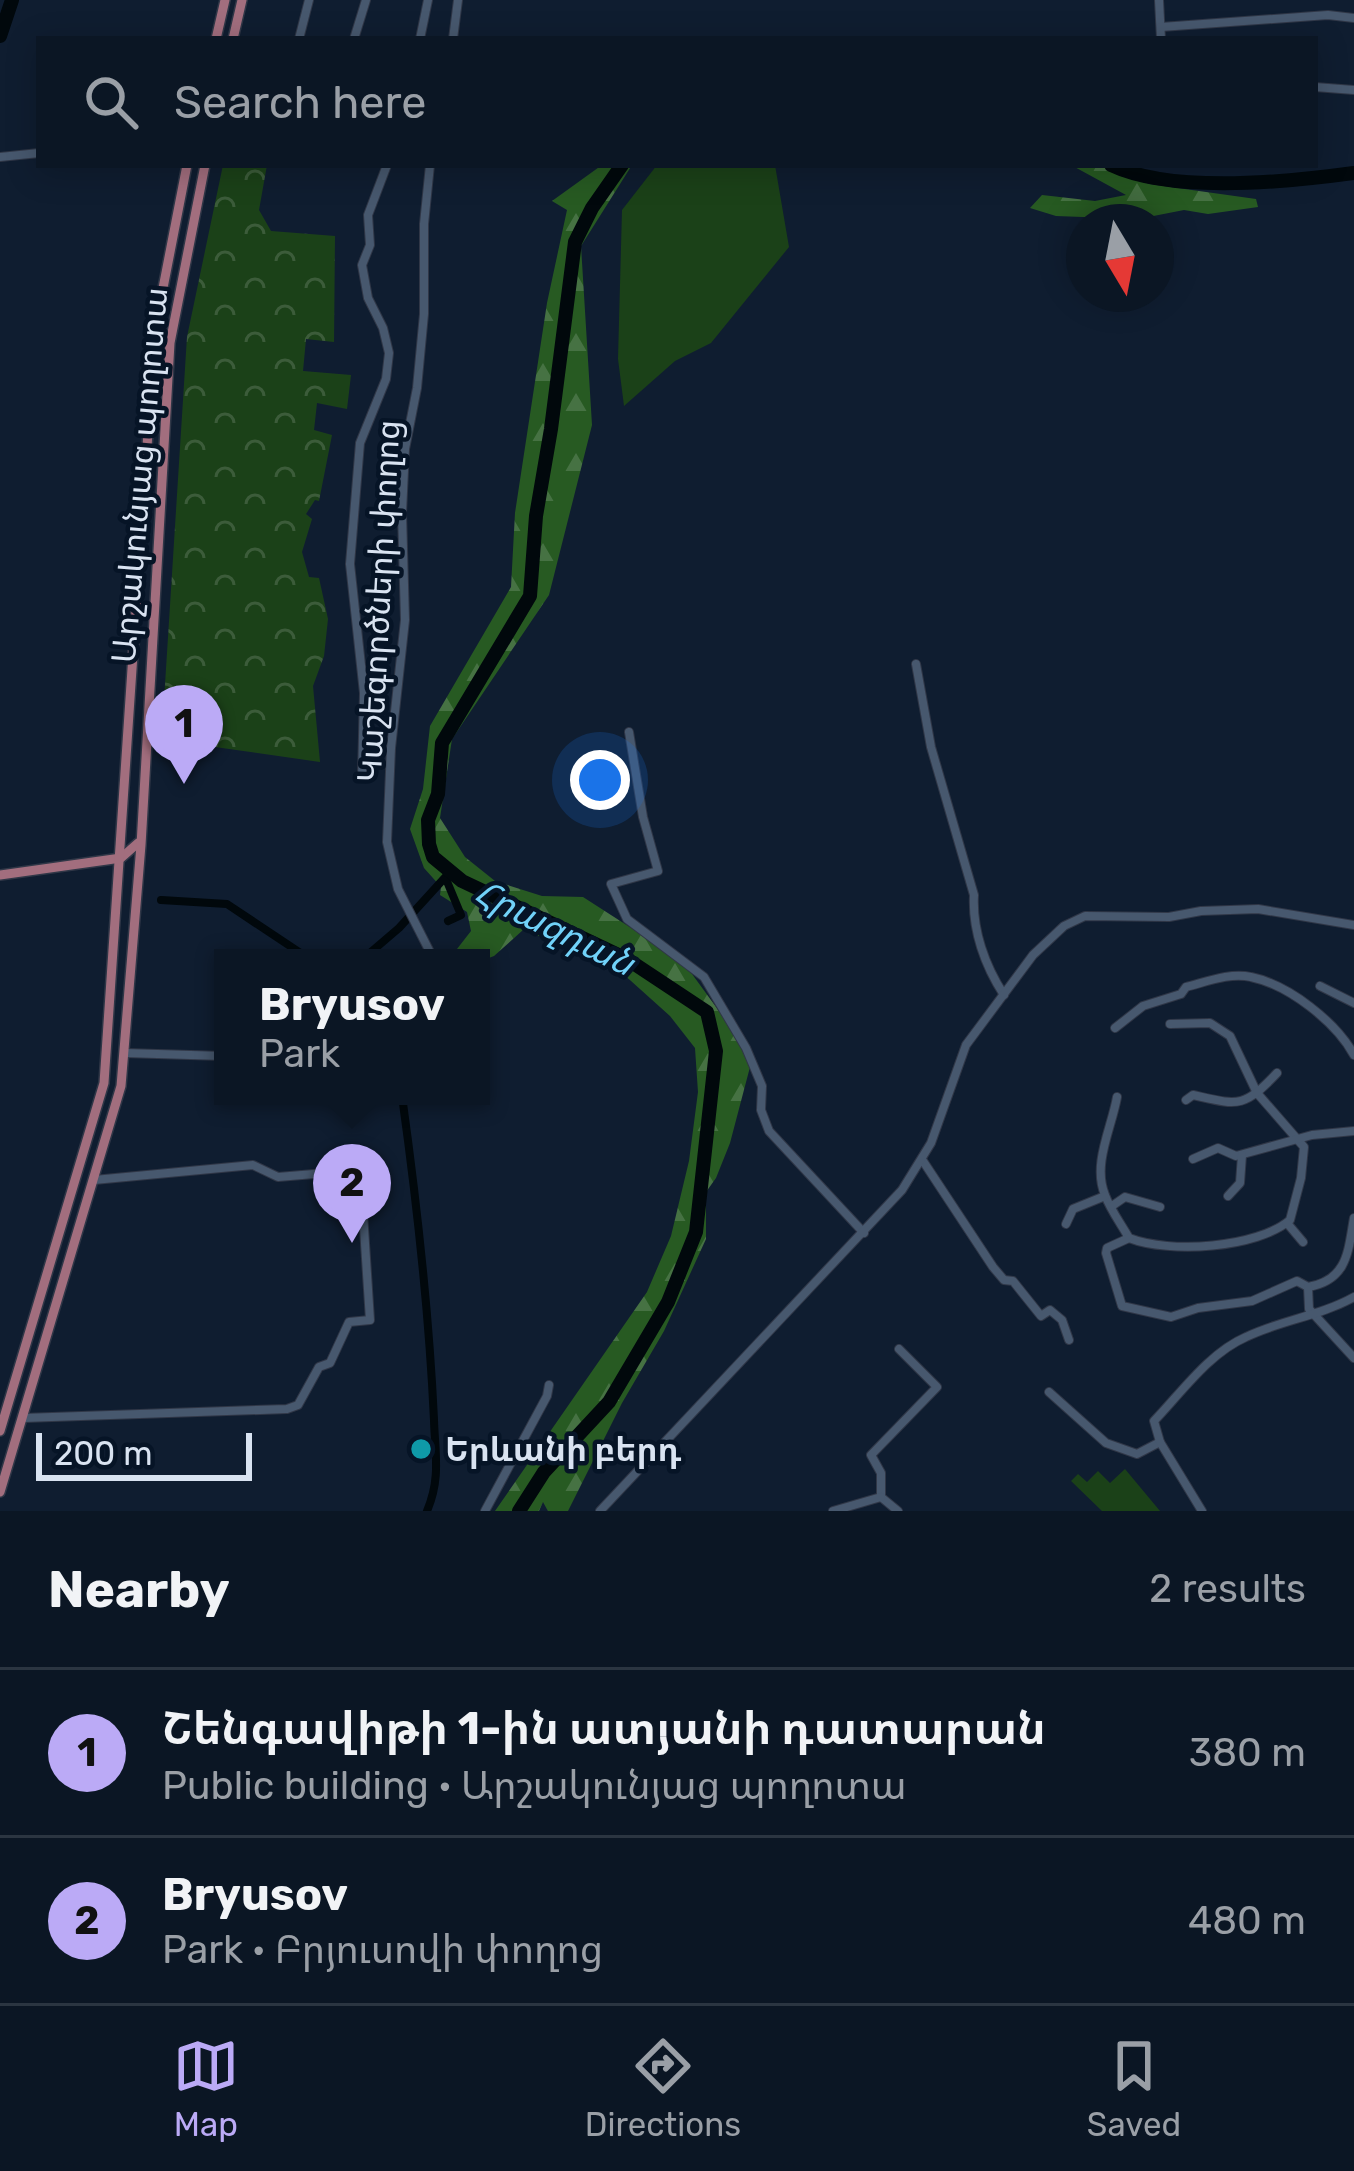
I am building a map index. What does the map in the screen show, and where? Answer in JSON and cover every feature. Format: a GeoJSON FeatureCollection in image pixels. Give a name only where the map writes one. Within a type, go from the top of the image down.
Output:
{"type":"FeatureCollection","features":[{"type":"Feature","properties":{"kind":"main road"},"geometry":{"type":"LineString","coordinates":[[217,36],[225,0]]}},
{"type":"Feature","properties":{"kind":"main road"},"geometry":{"type":"LineString","coordinates":[[233,36],[242,0]]}},
{"type":"Feature","properties":{"kind":"main road"},"geometry":{"type":"LineString","coordinates":[[220,22],[226,28],[236,25]]}},
{"type":"Feature","properties":{"kind":"main road","name":"Արշակունյաց պողոտա"},"geometry":{"type":"LineString","coordinates":[[0,1431],[104,1084],[155,329],[186,168]]}},
{"type":"Feature","properties":{"kind":"main road","name":"Արշակունյաց պողոտա"},"geometry":{"type":"LineString","coordinates":[[0,1492],[122,1086],[170,343],[205,168]]}},
{"type":"Feature","properties":{"kind":"main road"},"geometry":{"type":"LineString","coordinates":[[0,875],[121,858],[134,850],[140,838]]}},
{"type":"Feature","properties":{"kind":"main road"},"geometry":{"type":"LineString","coordinates":[[121,858],[137,882]]}},
{"type":"Feature","properties":{"kind":"main road"},"geometry":{"type":"LineString","coordinates":[[99,860],[120,880]]}},
{"type":"Feature","properties":{"kind":"main road"},"geometry":{"type":"LineString","coordinates":[[104,1084],[111,1078],[122,1086]]}},
{"type":"Feature","properties":{"kind":"main road"},"geometry":{"type":"LineString","coordinates":[[46,1281],[51,1289],[62,1288]]}},
{"type":"Feature","properties":{"kind":"main road"},"geometry":{"type":"LineString","coordinates":[[36,1314],[50,1314],[54,1320]]}},
{"type":"Feature","properties":{"kind":"street"},"geometry":{"type":"LineString","coordinates":[[300,36],[309,0]]}},
{"type":"Feature","properties":{"kind":"street"},"geometry":{"type":"LineString","coordinates":[[355,36],[366,0]]}},
{"type":"Feature","properties":{"kind":"street"},"geometry":{"type":"LineString","coordinates":[[421,36],[428,0]]}},
{"type":"Feature","properties":{"kind":"street"},"geometry":{"type":"LineString","coordinates":[[453,36],[458,0]]}},
{"type":"Feature","properties":{"kind":"street"},"geometry":{"type":"LineString","coordinates":[[1159,0],[1162,36]]}},
{"type":"Feature","properties":{"kind":"street"},"geometry":{"type":"LineString","coordinates":[[1160,26],[1328,15],[1354,18]]}},
{"type":"Feature","properties":{"kind":"street"},"geometry":{"type":"LineString","coordinates":[[1318,87],[1354,90]]}},
{"type":"Feature","properties":{"kind":"street"},"geometry":{"type":"LineString","coordinates":[[0,157],[36,153]]}},
{"type":"Feature","properties":{"kind":"street","name":"Կաշեգործների փողոց"},"geometry":{"type":"LineString","coordinates":[[362,778],[364,693],[350,564],[360,443],[388,367],[387,339],[368,298],[362,266],[370,245],[368,215],[386,168]]}},
{"type":"Feature","properties":{"kind":"street","name":"Կաշեգործների փողոց"},"geometry":{"type":"LineString","coordinates":[[428,949],[389,862],[387,842],[391,748],[405,620],[405,449],[418,388],[430,168]]}},
{"type":"Feature","properties":{"kind":"street"},"geometry":{"type":"LineString","coordinates":[[916,664],[931,748],[974,895],[973,916],[990,973],[1004,995]]}},
{"type":"Feature","properties":{"kind":"street"},"geometry":{"type":"LineString","coordinates":[[629,732],[643,817],[658,871],[611,884],[626,919],[704,977],[746,1048],[762,1086],[761,1110],[769,1131],[864,1233]]}},
{"type":"Feature","properties":{"kind":"street"},"geometry":{"type":"LineString","coordinates":[[600,1511],[864,1233],[922,1161],[966,1045],[1048,938],[1085,916],[1168,917],[1201,910],[1258,909],[1354,926]]}},
{"type":"Feature","properties":{"kind":"street"},"geometry":{"type":"LineString","coordinates":[[1115,1028],[1143,1006],[1181,994],[1186,987],[1249,976],[1310,1009],[1342,1034],[1354,1055]]}},
{"type":"Feature","properties":{"kind":"street"},"geometry":{"type":"LineString","coordinates":[[1320,986],[1354,1003]]}},
{"type":"Feature","properties":{"kind":"street"},"geometry":{"type":"LineString","coordinates":[[1170,1024],[1210,1023],[1230,1036],[1257,1094],[1304,1147],[1304,1159],[1292,1215],[1260,1239],[1156,1247],[1129,1238],[1107,1248],[1122,1306],[1171,1317],[1252,1301],[1297,1281],[1308,1287]]}},
{"type":"Feature","properties":{"kind":"street"},"geometry":{"type":"LineString","coordinates":[[124,1053],[214,1056]]}},
{"type":"Feature","properties":{"kind":"street"},"geometry":{"type":"LineString","coordinates":[[1186,1100],[1197,1095],[1227,1104],[1257,1094],[1276,1073]]}},
{"type":"Feature","properties":{"kind":"street"},"geometry":{"type":"LineString","coordinates":[[1117,1097],[1102,1160],[1105,1196],[1129,1238]]}},
{"type":"Feature","properties":{"kind":"street"},"geometry":{"type":"LineString","coordinates":[[1193,1159],[1218,1148],[1242,1155],[1312,1135],[1354,1131]]}},
{"type":"Feature","properties":{"kind":"street"},"geometry":{"type":"LineString","coordinates":[[1228,1196],[1240,1183],[1242,1155]]}},
{"type":"Feature","properties":{"kind":"street"},"geometry":{"type":"LineString","coordinates":[[922,1161],[993,1267],[1004,1280],[1013,1281],[1041,1316],[1050,1310],[1062,1320],[1069,1340]]}},
{"type":"Feature","properties":{"kind":"street"},"geometry":{"type":"LineString","coordinates":[[23,1418],[287,1409],[298,1405],[319,1366],[330,1363],[349,1322],[370,1320],[361,1183],[348,1184],[326,1173],[278,1177],[253,1166],[94,1180]]}},
{"type":"Feature","properties":{"kind":"street"},"geometry":{"type":"LineString","coordinates":[[1066,1224],[1072,1209],[1105,1196]]}},
{"type":"Feature","properties":{"kind":"street"},"geometry":{"type":"LineString","coordinates":[[1112,1206],[1125,1197],[1160,1208]]}},
{"type":"Feature","properties":{"kind":"street"},"geometry":{"type":"LineString","coordinates":[[1308,1287],[1338,1275],[1350,1251],[1354,1218]]}},
{"type":"Feature","properties":{"kind":"street"},"geometry":{"type":"LineString","coordinates":[[1287,1223],[1303,1242]]}},
{"type":"Feature","properties":{"kind":"street"},"geometry":{"type":"LineString","coordinates":[[1308,1287],[1306,1300],[1354,1358]]}},
{"type":"Feature","properties":{"kind":"street"},"geometry":{"type":"LineString","coordinates":[[1202,1511],[1160,1442],[1154,1421],[1225,1349],[1246,1336],[1316,1315],[1354,1297]]}},
{"type":"Feature","properties":{"kind":"street"},"geometry":{"type":"LineString","coordinates":[[881,1497],[881,1473],[871,1455],[937,1387],[899,1349]]}},
{"type":"Feature","properties":{"kind":"street"},"geometry":{"type":"LineString","coordinates":[[485,1511],[547,1396],[549,1384]]}},
{"type":"Feature","properties":{"kind":"street"},"geometry":{"type":"LineString","coordinates":[[1049,1392],[1106,1443],[1137,1454],[1160,1442]]}},
{"type":"Feature","properties":{"kind":"street"},"geometry":{"type":"LineString","coordinates":[[833,1511],[881,1497]]}},
{"type":"Feature","properties":{"kind":"street"},"geometry":{"type":"LineString","coordinates":[[881,1497],[898,1511]]}},
{"type":"Feature","properties":{"kind":"green space"},"geometry":{"type":"Polygon","coordinates":[[[222,168],[266,168],[259,210],[271,231],[335,236],[334,342],[306,339],[303,371],[351,375],[347,409],[317,403],[314,430],[332,435],[319,501],[306,514],[312,519],[302,552],[309,577],[319,578],[328,619],[324,656],[313,686],[320,762],[215,747],[212,742],[194,742],[193,735],[181,735],[180,742],[161,748],[187,337],[222,168]]]}},
{"type":"Feature","properties":{"kind":"green space"},"geometry":{"type":"Polygon","coordinates":[[[598,168],[630,168],[581,246],[592,425],[549,595],[452,739],[440,818],[465,857],[495,881],[542,896],[583,897],[656,944],[692,974],[735,1033],[750,1067],[730,1143],[706,1192],[706,1239],[664,1331],[568,1511],[548,1511],[543,1502],[539,1511],[495,1511],[647,1292],[671,1236],[689,1161],[698,1092],[695,1048],[670,1016],[611,963],[523,930],[490,958],[490,949],[457,949],[471,931],[467,912],[440,895],[441,887],[424,868],[410,829],[423,789],[430,726],[511,587],[515,513],[547,303],[567,210],[552,201],[598,168]]]}},
{"type":"Feature","properties":{"kind":"green space"},"geometry":{"type":"Polygon","coordinates":[[[655,168],[776,168],[789,247],[711,343],[675,361],[624,406],[618,359],[622,210],[655,168]]]}},
{"type":"Feature","properties":{"kind":"green space"},"geometry":{"type":"Polygon","coordinates":[[[1076,168],[1113,168],[1149,184],[1256,199],[1258,207],[1208,214],[1174,212],[1174,204],[1066,204],[1066,216],[1030,208],[1042,195],[1095,201],[1126,195],[1076,168]]]}},
{"type":"Feature","properties":{"kind":"green space"},"geometry":{"type":"Polygon","coordinates":[[[1125,1469],[1160,1511],[1102,1511],[1071,1481],[1078,1474],[1087,1482],[1098,1471],[1110,1483],[1125,1469]]]}},
{"type":"Feature","properties":{"kind":"waterway"},"geometry":{"type":"LineString","coordinates":[[0,36],[12,0]]}},
{"type":"Feature","properties":{"kind":"waterway","name":"Հրազդան"},"geometry":{"type":"LineString","coordinates":[[519,1511],[544,1472],[609,1402],[668,1302],[696,1232],[716,1051],[707,1012],[627,959],[462,881],[433,857],[429,844],[428,820],[438,794],[442,743],[530,596],[536,516],[575,242],[620,168]]}},
{"type":"Feature","properties":{"kind":"waterway","name":"Հրազդան"},"geometry":{"type":"LineString","coordinates":[[1119,168],[1197,183],[1354,173]]}},
{"type":"Feature","properties":{"kind":"waterway"},"geometry":{"type":"LineString","coordinates":[[374,949],[450,872]]}},
{"type":"Feature","properties":{"kind":"waterway"},"geometry":{"type":"LineString","coordinates":[[446,879],[461,915],[448,921]]}},
{"type":"Feature","properties":{"kind":"waterway"},"geometry":{"type":"LineString","coordinates":[[161,900],[227,904],[294,949]]}},
{"type":"Feature","properties":{"kind":"waterway"},"geometry":{"type":"LineString","coordinates":[[403,1105],[432,1379],[436,1466],[427,1511]]}},
{"type":"Feature","properties":{"kind":"place","name":"Շենգավիթի 1-ին ատյանի դատարան"},"geometry":{"type":"Point","coordinates":[184,784]}},
{"type":"Feature","properties":{"kind":"place","name":"Bryusov"},"geometry":{"type":"Point","coordinates":[352,1243]}},
{"type":"Feature","properties":{"kind":"place","name":"Երևանի բերդ"},"geometry":{"type":"Point","coordinates":[421,1449]}}]}
